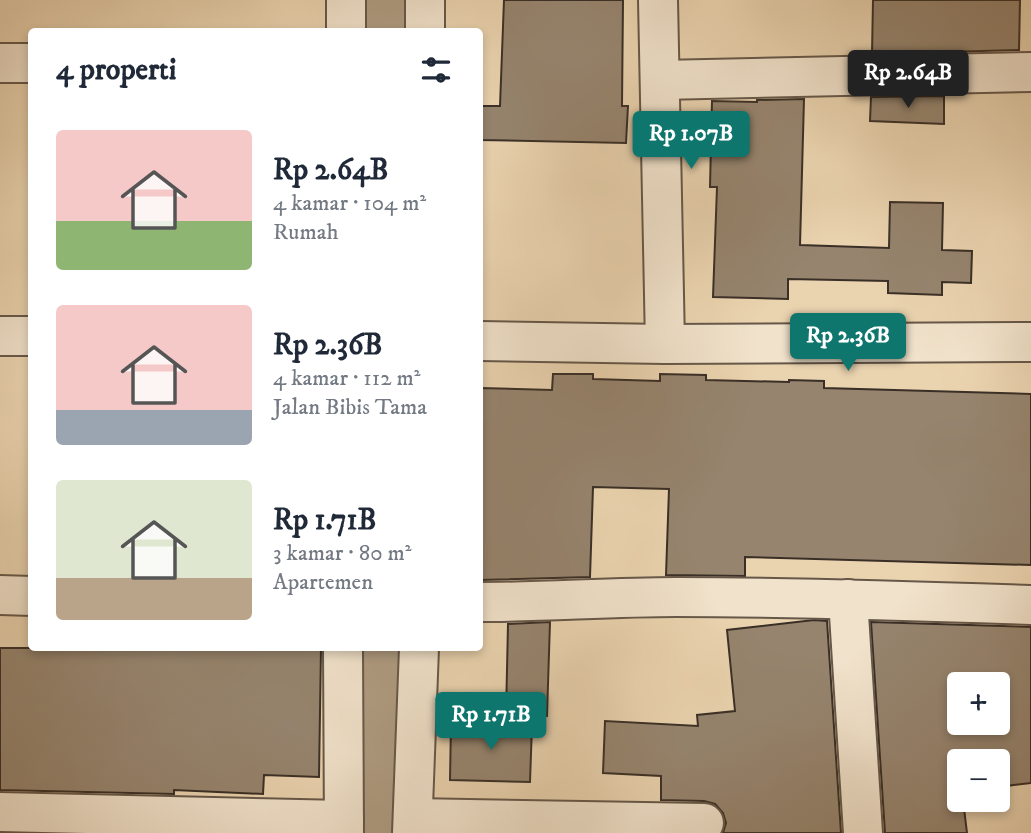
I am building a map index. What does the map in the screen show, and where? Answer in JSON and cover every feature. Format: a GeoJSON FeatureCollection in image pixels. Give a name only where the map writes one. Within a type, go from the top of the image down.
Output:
{"type":"FeatureCollection","features":[{"type":"Feature","properties":{"kind":"street"},"geometry":{"type":"LineString","coordinates":[[346,0],[346,28]]}},
{"type":"Feature","properties":{"kind":"street"},"geometry":{"type":"LineString","coordinates":[[425,0],[425,28]]}},
{"type":"Feature","properties":{"kind":"street"},"geometry":{"type":"LineString","coordinates":[[659,0],[664,344]]}},
{"type":"Feature","properties":{"kind":"street"},"geometry":{"type":"LineString","coordinates":[[0,62],[28,63]]}},
{"type":"Feature","properties":{"kind":"street"},"geometry":{"type":"LineString","coordinates":[[660,80],[1031,72]]}},
{"type":"Feature","properties":{"kind":"street"},"geometry":{"type":"LineString","coordinates":[[0,336],[28,336]]}},
{"type":"Feature","properties":{"kind":"street"},"geometry":{"type":"LineString","coordinates":[[483,341],[664,344],[1031,342]]}},
{"type":"Feature","properties":{"kind":"street"},"geometry":{"type":"LineString","coordinates":[[0,595],[28,596]]}},
{"type":"Feature","properties":{"kind":"street"},"geometry":{"type":"LineString","coordinates":[[483,602],[673,597],[848,599],[1031,606]]}},
{"type":"Feature","properties":{"kind":"street"},"geometry":{"type":"LineString","coordinates":[[848,599],[863,833]]}},
{"type":"Feature","properties":{"kind":"street"},"geometry":{"type":"LineString","coordinates":[[0,812],[344,827],[343,651]]}},
{"type":"Feature","properties":{"kind":"street"},"geometry":{"type":"LineString","coordinates":[[419,651],[412,826],[704,822]]}},
{"type":"Feature","properties":{"kind":"building"},"geometry":{"type":"Polygon","coordinates":[[[504,0],[623,0],[622,106],[628,106],[626,143],[483,140],[483,106],[500,106],[504,0]]]}},
{"type":"Feature","properties":{"kind":"building"},"geometry":{"type":"Polygon","coordinates":[[[873,0],[1020,0],[1019,50],[872,54],[873,0]]]}},
{"type":"Feature","properties":{"kind":"building"},"geometry":{"type":"Polygon","coordinates":[[[944,96],[944,124],[870,121],[871,97],[944,96]]]}},
{"type":"Feature","properties":{"kind":"building"},"geometry":{"type":"Polygon","coordinates":[[[804,99],[800,245],[889,248],[890,202],[943,203],[942,250],[972,251],[971,283],[942,282],[942,295],[888,293],[888,281],[788,279],[788,299],[713,297],[717,187],[710,187],[712,101],[804,99]]]}},
{"type":"Feature","properties":{"kind":"building"},"geometry":{"type":"Polygon","coordinates":[[[553,374],[593,374],[593,379],[660,381],[660,374],[706,375],[706,380],[824,381],[824,388],[1031,394],[1031,565],[745,557],[745,576],[666,575],[669,489],[593,487],[590,577],[483,580],[483,388],[552,390],[553,374]]]}},
{"type":"Feature","properties":{"kind":"building"},"geometry":{"type":"Polygon","coordinates":[[[814,620],[827,621],[841,833],[723,833],[726,823],[723,813],[715,804],[704,801],[661,800],[661,776],[603,773],[605,721],[698,726],[697,715],[735,711],[727,630],[814,620]]]}},
{"type":"Feature","properties":{"kind":"building"},"geometry":{"type":"Polygon","coordinates":[[[550,622],[547,716],[506,715],[508,624],[550,622]]]}},
{"type":"Feature","properties":{"kind":"building"},"geometry":{"type":"Polygon","coordinates":[[[871,622],[1031,627],[1031,783],[1010,786],[1010,749],[947,749],[947,812],[964,812],[967,833],[885,833],[871,622]]]}},
{"type":"Feature","properties":{"kind":"building"},"geometry":{"type":"Polygon","coordinates":[[[0,648],[28,648],[28,651],[321,651],[319,777],[264,775],[263,794],[174,790],[174,794],[0,790],[0,648]]]}},
{"type":"Feature","properties":{"kind":"building"},"geometry":{"type":"Polygon","coordinates":[[[451,723],[532,725],[530,782],[450,780],[451,723]]]}},
{"type":"Feature","properties":{"kind":"waterway"},"geometry":{"type":"LineString","coordinates":[[403,0],[404,28]]}},
{"type":"Feature","properties":{"kind":"waterway"},"geometry":{"type":"LineString","coordinates":[[382,833],[387,651]]}}]}
